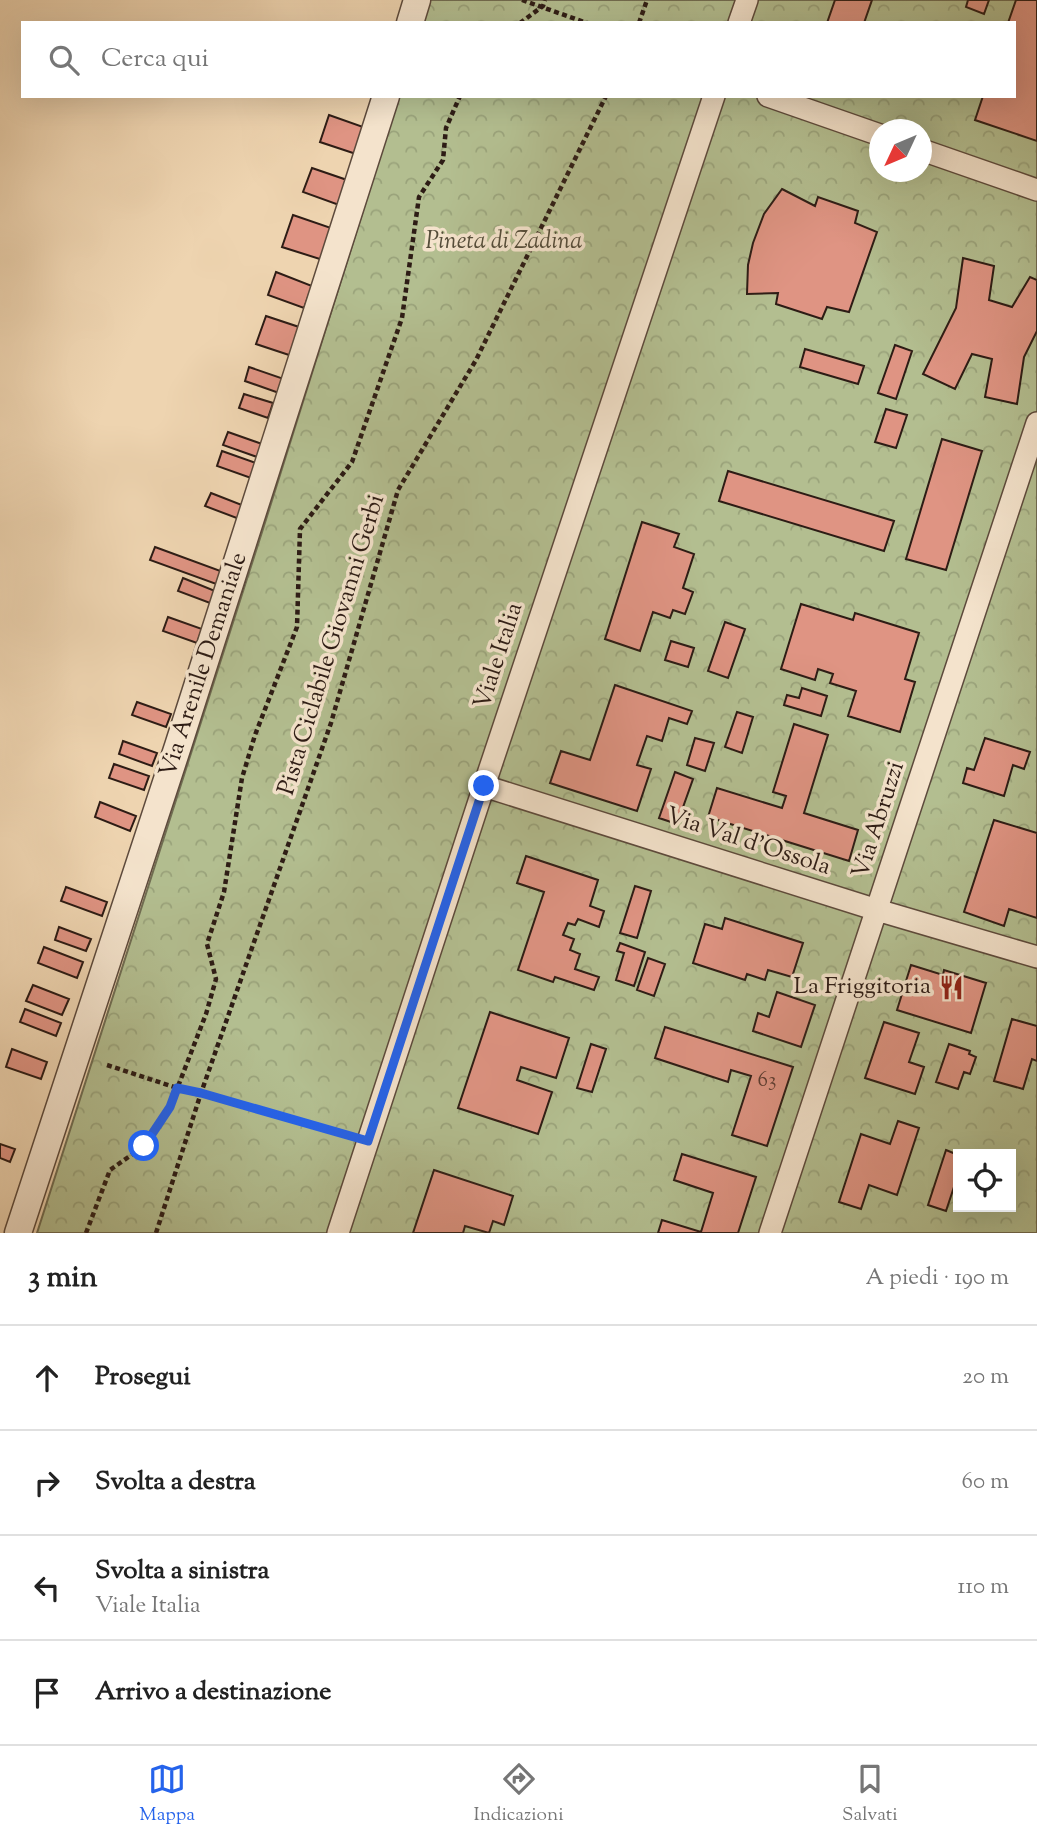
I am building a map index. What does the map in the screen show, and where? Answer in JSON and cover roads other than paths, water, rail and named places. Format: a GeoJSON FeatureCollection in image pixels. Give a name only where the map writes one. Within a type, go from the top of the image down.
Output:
{"type":"FeatureCollection","features":[{"type":"Feature","properties":{"kind":"street"},"geometry":{"type":"LineString","coordinates":[[411,21],[417,0]]}},
{"type":"Feature","properties":{"kind":"street"},"geometry":{"type":"LineString","coordinates":[[740,21],[747,0]]}},
{"type":"Feature","properties":{"kind":"street","name":"Via Arenile Demaniale"},"geometry":{"type":"LineString","coordinates":[[18,1233],[385,98]]}},
{"type":"Feature","properties":{"kind":"street","name":"Viale Italia"},"geometry":{"type":"LineString","coordinates":[[338,1233],[713,98]]}},
{"type":"Feature","properties":{"kind":"street"},"geometry":{"type":"LineString","coordinates":[[774,98],[869,131]]}},
{"type":"Feature","properties":{"kind":"street"},"geometry":{"type":"LineString","coordinates":[[932,153],[1037,190]]}},
{"type":"Feature","properties":{"kind":"street","name":"Via Abruzzi"},"geometry":{"type":"LineString","coordinates":[[770,1233],[877,910],[1028,478],[1037,423]]}},
{"type":"Feature","properties":{"kind":"street","name":"Via Val d'Ossola"},"geometry":{"type":"LineString","coordinates":[[484,786],[877,910],[1037,957]]}},
{"type":"Feature","properties":{"kind":"place","name":"La Friggitoria"},"geometry":{"type":"Point","coordinates":[951,987]}},
{"type":"Feature","properties":{"kind":"park label","name":"Pineta di Zadina"},"geometry":{"type":"Point","coordinates":[504,242]}}]}
